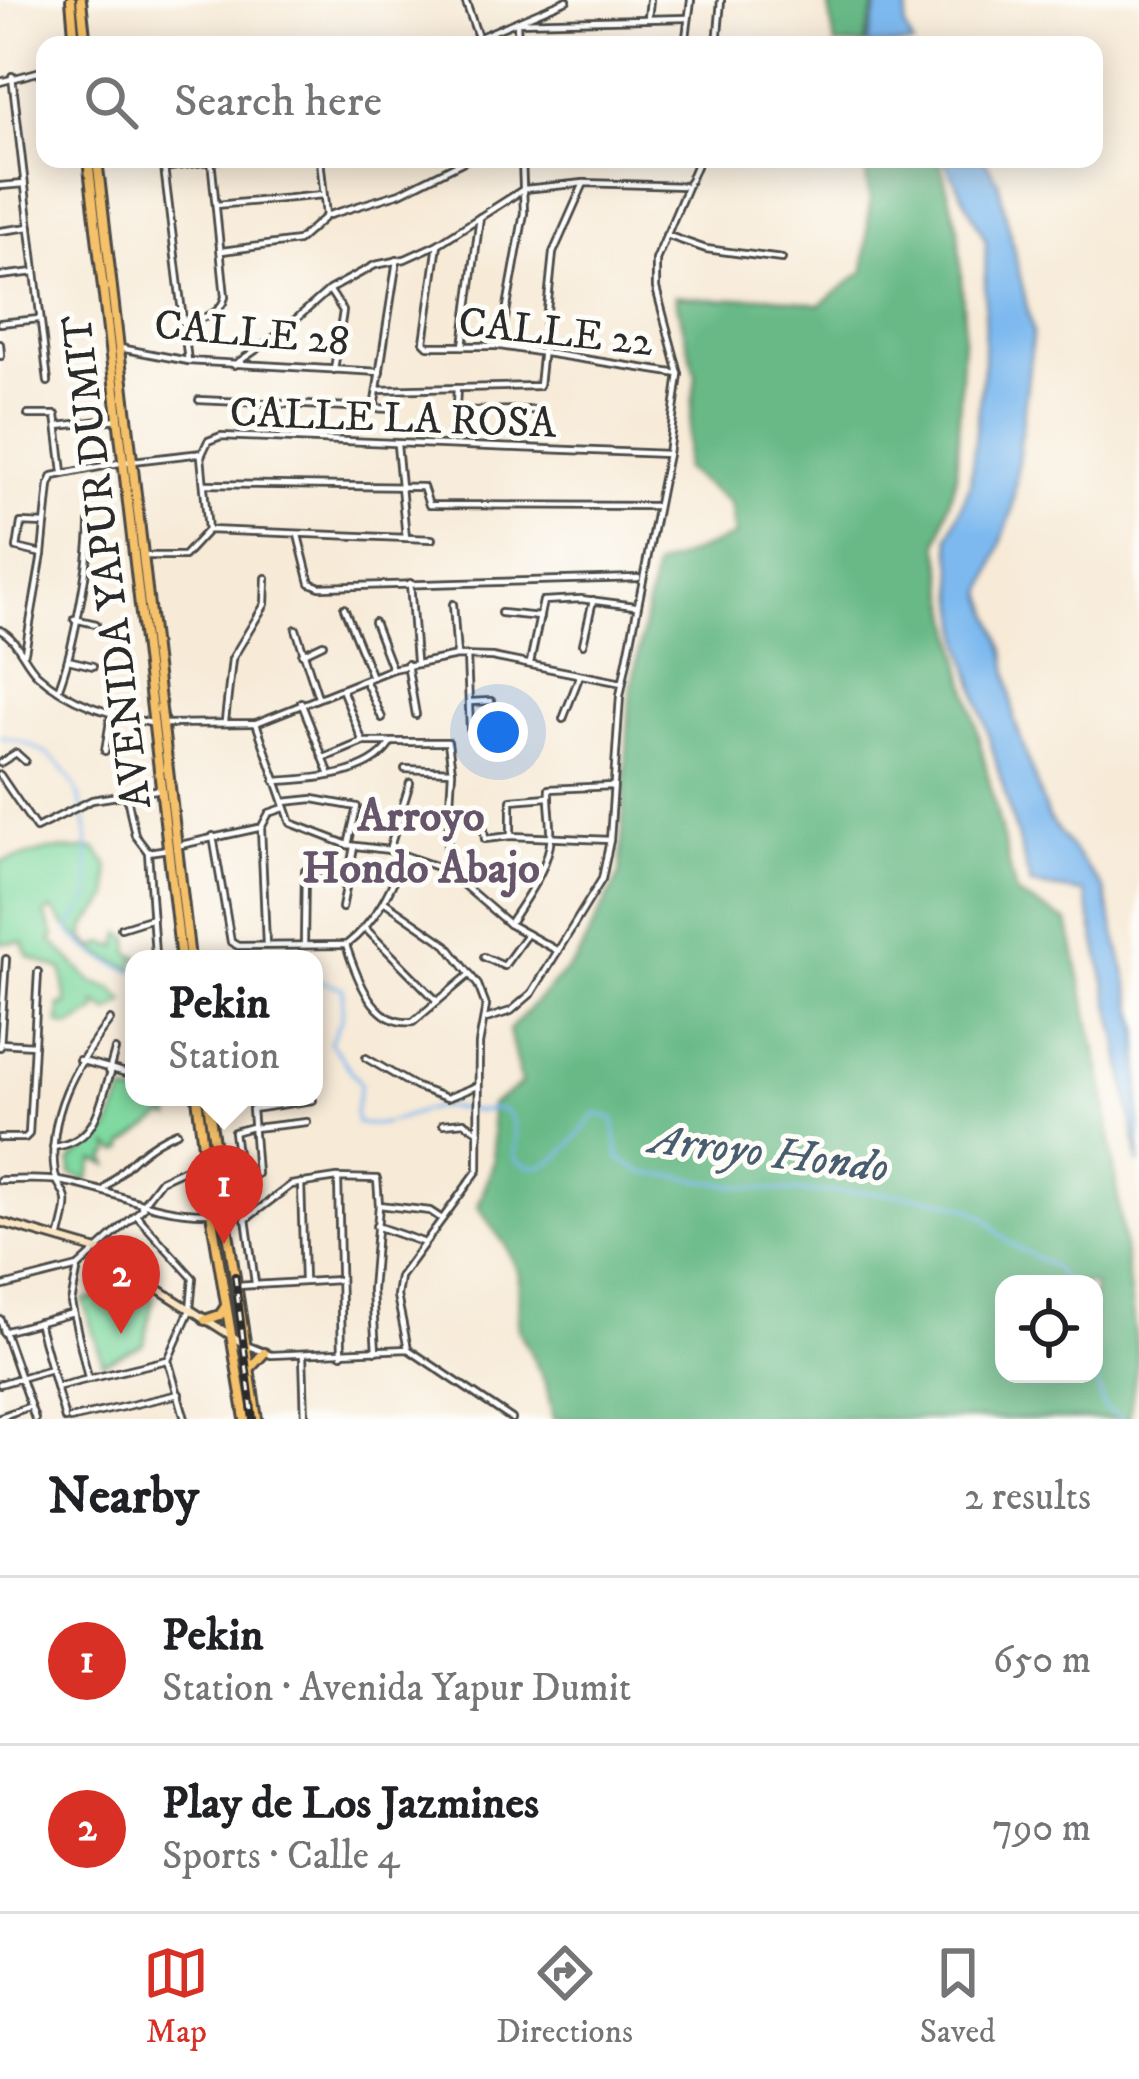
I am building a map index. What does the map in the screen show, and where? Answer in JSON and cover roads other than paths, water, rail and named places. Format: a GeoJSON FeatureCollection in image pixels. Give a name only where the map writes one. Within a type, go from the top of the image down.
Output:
{"type":"FeatureCollection","features":[{"type":"Feature","properties":{"kind":"main road"},"geometry":{"type":"LineString","coordinates":[[71,0],[75,36]]}},
{"type":"Feature","properties":{"kind":"main road"},"geometry":{"type":"LineString","coordinates":[[81,0],[85,36]]}},
{"type":"Feature","properties":{"kind":"main road","name":"AVENIDA YAPUR DUMIT"},"geometry":{"type":"LineString","coordinates":[[89,168],[119,418],[144,556],[184,950]]}},
{"type":"Feature","properties":{"kind":"main road","name":"AVENIDA YAPUR DUMIT"},"geometry":{"type":"LineString","coordinates":[[99,168],[160,724],[162,789],[172,848]]}},
{"type":"Feature","properties":{"kind":"main road"},"geometry":{"type":"LineString","coordinates":[[198,1106],[245,1419]]}},
{"type":"Feature","properties":{"kind":"main road"},"geometry":{"type":"LineString","coordinates":[[208,1106],[257,1419]]}},
{"type":"Feature","properties":{"kind":"main road"},"geometry":{"type":"LineString","coordinates":[[0,1222],[98,1250],[246,1345]]}},
{"type":"Feature","properties":{"kind":"main road"},"geometry":{"type":"LineString","coordinates":[[205,1320],[220,1315],[227,1305]]}},
{"type":"Feature","properties":{"kind":"main road"},"geometry":{"type":"LineString","coordinates":[[250,1373],[264,1353]]}},
{"type":"Feature","properties":{"kind":"street"},"geometry":{"type":"LineString","coordinates":[[465,0],[478,36]]}},
{"type":"Feature","properties":{"kind":"street"},"geometry":{"type":"LineString","coordinates":[[481,36],[566,0]]}},
{"type":"Feature","properties":{"kind":"street"},"geometry":{"type":"LineString","coordinates":[[648,19],[650,0]]}},
{"type":"Feature","properties":{"kind":"street"},"geometry":{"type":"LineString","coordinates":[[687,36],[691,0]]}},
{"type":"Feature","properties":{"kind":"street"},"geometry":{"type":"LineString","coordinates":[[718,36],[721,0]]}},
{"type":"Feature","properties":{"kind":"street"},"geometry":{"type":"LineString","coordinates":[[517,22],[688,18]]}},
{"type":"Feature","properties":{"kind":"street"},"geometry":{"type":"LineString","coordinates":[[517,22],[518,36]]}},
{"type":"Feature","properties":{"kind":"street"},"geometry":{"type":"LineString","coordinates":[[0,82],[36,72]]}},
{"type":"Feature","properties":{"kind":"street"},"geometry":{"type":"LineString","coordinates":[[12,76],[48,382]]}},
{"type":"Feature","properties":{"kind":"street"},"geometry":{"type":"LineString","coordinates":[[164,168],[188,361]]}},
{"type":"Feature","properties":{"kind":"street"},"geometry":{"type":"LineString","coordinates":[[184,322],[210,316],[223,304],[212,168]]}},
{"type":"Feature","properties":{"kind":"street"},"geometry":{"type":"LineString","coordinates":[[321,168],[326,217]]}},
{"type":"Feature","properties":{"kind":"street"},"geometry":{"type":"LineString","coordinates":[[222,251],[298,241],[326,217],[400,194],[451,168]]}},
{"type":"Feature","properties":{"kind":"street"},"geometry":{"type":"LineString","coordinates":[[500,346],[524,213],[523,168]]}},
{"type":"Feature","properties":{"kind":"street"},"geometry":{"type":"LineString","coordinates":[[486,1019],[511,1011],[532,993],[598,889],[610,840],[622,682],[668,454],[679,374],[654,278],[656,260],[695,168]]}},
{"type":"Feature","properties":{"kind":"street"},"geometry":{"type":"LineString","coordinates":[[0,186],[25,183]]}},
{"type":"Feature","properties":{"kind":"street"},"geometry":{"type":"LineString","coordinates":[[524,189],[584,183],[688,187]]}},
{"type":"Feature","properties":{"kind":"street"},"geometry":{"type":"LineString","coordinates":[[377,390],[538,386],[553,253],[584,183]]}},
{"type":"Feature","properties":{"kind":"street","name":"CALLE 22"},"geometry":{"type":"LineString","coordinates":[[234,364],[280,334],[329,290],[375,265],[438,244],[524,189]]}},
{"type":"Feature","properties":{"kind":"street"},"geometry":{"type":"LineString","coordinates":[[216,205],[323,195]]}},
{"type":"Feature","properties":{"kind":"street"},"geometry":{"type":"LineString","coordinates":[[463,346],[480,217]]}},
{"type":"Feature","properties":{"kind":"street"},"geometry":{"type":"LineString","coordinates":[[0,231],[31,227]]}},
{"type":"Feature","properties":{"kind":"street"},"geometry":{"type":"LineString","coordinates":[[666,235],[706,249],[782,259]]}},
{"type":"Feature","properties":{"kind":"street","name":"CALLE 22"},"geometry":{"type":"LineString","coordinates":[[438,244],[426,345],[500,346],[679,374]]}},
{"type":"Feature","properties":{"kind":"street"},"geometry":{"type":"LineString","coordinates":[[374,408],[397,260]]}},
{"type":"Feature","properties":{"kind":"street"},"geometry":{"type":"LineString","coordinates":[[0,276],[35,272]]}},
{"type":"Feature","properties":{"kind":"street"},"geometry":{"type":"LineString","coordinates":[[329,290],[343,311],[334,370]]}},
{"type":"Feature","properties":{"kind":"street"},"geometry":{"type":"LineString","coordinates":[[0,322],[39,319]]}},
{"type":"Feature","properties":{"kind":"street"},"geometry":{"type":"LineString","coordinates":[[0,344],[2,356]]}},
{"type":"Feature","properties":{"kind":"street","name":"CALLE 28"},"geometry":{"type":"LineString","coordinates":[[120,348],[188,361],[380,372]]}},
{"type":"Feature","properties":{"kind":"street"},"geometry":{"type":"LineString","coordinates":[[457,388],[460,411],[536,410]]}},
{"type":"Feature","properties":{"kind":"street"},"geometry":{"type":"LineString","coordinates":[[199,400],[393,409]]}},
{"type":"Feature","properties":{"kind":"street"},"geometry":{"type":"LineString","coordinates":[[28,415],[53,413],[63,472]]}},
{"type":"Feature","properties":{"kind":"street"},"geometry":{"type":"LineString","coordinates":[[58,427],[119,418]]}},
{"type":"Feature","properties":{"kind":"street","name":"CALLE LA ROSA"},"geometry":{"type":"LineString","coordinates":[[208,530],[202,453],[208,441],[220,436],[668,454]]}},
{"type":"Feature","properties":{"kind":"street"},"geometry":{"type":"LineString","coordinates":[[397,445],[406,538]]}},
{"type":"Feature","properties":{"kind":"street"},"geometry":{"type":"LineString","coordinates":[[24,656],[53,476],[202,453]]}},
{"type":"Feature","properties":{"kind":"street"},"geometry":{"type":"LineString","coordinates":[[205,484],[424,488],[429,505],[656,506]]}},
{"type":"Feature","properties":{"kind":"street"},"geometry":{"type":"LineString","coordinates":[[58,690],[68,660],[90,518]]}},
{"type":"Feature","properties":{"kind":"street"},"geometry":{"type":"LineString","coordinates":[[42,554],[17,548],[21,523],[45,524]]}},
{"type":"Feature","properties":{"kind":"street"},"geometry":{"type":"LineString","coordinates":[[144,556],[184,556],[208,530],[431,539]]}},
{"type":"Feature","properties":{"kind":"street"},"geometry":{"type":"LineString","coordinates":[[298,536],[302,561],[314,586],[641,578]]}},
{"type":"Feature","properties":{"kind":"street"},"geometry":{"type":"LineString","coordinates":[[225,721],[232,659],[265,604],[266,578]]}},
{"type":"Feature","properties":{"kind":"street"},"geometry":{"type":"LineString","coordinates":[[410,583],[416,661]]}},
{"type":"Feature","properties":{"kind":"street"},"geometry":{"type":"LineString","coordinates":[[530,664],[543,601],[593,600],[635,606]]}},
{"type":"Feature","properties":{"kind":"street"},"geometry":{"type":"LineString","coordinates":[[584,644],[593,600]]}},
{"type":"Feature","properties":{"kind":"street"},"geometry":{"type":"LineString","coordinates":[[453,604],[457,656]]}},
{"type":"Feature","properties":{"kind":"street"},"geometry":{"type":"LineString","coordinates":[[344,608],[382,718]]}},
{"type":"Feature","properties":{"kind":"street"},"geometry":{"type":"LineString","coordinates":[[501,613],[540,617]]}},
{"type":"Feature","properties":{"kind":"street"},"geometry":{"type":"LineString","coordinates":[[74,620],[96,624]]}},
{"type":"Feature","properties":{"kind":"street"},"geometry":{"type":"LineString","coordinates":[[374,622],[392,669]]}},
{"type":"Feature","properties":{"kind":"street"},"geometry":{"type":"LineString","coordinates":[[296,629],[318,697]]}},
{"type":"Feature","properties":{"kind":"street"},"geometry":{"type":"LineString","coordinates":[[0,630],[12,637],[34,671],[58,690],[111,715],[160,724],[256,723],[392,669],[457,656],[622,682]]}},
{"type":"Feature","properties":{"kind":"street"},"geometry":{"type":"LineString","coordinates":[[302,654],[323,644]]}},
{"type":"Feature","properties":{"kind":"street"},"geometry":{"type":"LineString","coordinates":[[467,656],[470,729]]}},
{"type":"Feature","properties":{"kind":"street"},"geometry":{"type":"LineString","coordinates":[[68,660],[93,666]]}},
{"type":"Feature","properties":{"kind":"street"},"geometry":{"type":"LineString","coordinates":[[407,664],[416,715]]}},
{"type":"Feature","properties":{"kind":"street"},"geometry":{"type":"LineString","coordinates":[[562,718],[580,675]]}},
{"type":"Feature","properties":{"kind":"street"},"geometry":{"type":"LineString","coordinates":[[342,689],[363,742]]}},
{"type":"Feature","properties":{"kind":"street"},"geometry":{"type":"LineString","coordinates":[[470,702],[491,701]]}},
{"type":"Feature","properties":{"kind":"street"},"geometry":{"type":"LineString","coordinates":[[302,702],[330,778]]}},
{"type":"Feature","properties":{"kind":"street"},"geometry":{"type":"LineString","coordinates":[[105,751],[111,715]]}},
{"type":"Feature","properties":{"kind":"street"},"geometry":{"type":"LineString","coordinates":[[256,723],[291,823],[351,846],[389,850],[446,869],[509,924],[558,951]]}},
{"type":"Feature","properties":{"kind":"street"},"geometry":{"type":"LineString","coordinates":[[324,758],[363,742],[448,742],[452,771],[446,869]]}},
{"type":"Feature","properties":{"kind":"street"},"geometry":{"type":"LineString","coordinates":[[275,781],[330,778],[378,757],[392,742]]}},
{"type":"Feature","properties":{"kind":"street"},"geometry":{"type":"LineString","coordinates":[[0,763],[16,753],[25,761]]}},
{"type":"Feature","properties":{"kind":"street"},"geometry":{"type":"LineString","coordinates":[[405,769],[452,771]]}},
{"type":"Feature","properties":{"kind":"street"},"geometry":{"type":"LineString","coordinates":[[0,775],[32,827],[89,801],[162,789]]}},
{"type":"Feature","properties":{"kind":"street"},"geometry":{"type":"LineString","coordinates":[[389,850],[410,783]]}},
{"type":"Feature","properties":{"kind":"street"},"geometry":{"type":"LineString","coordinates":[[509,924],[536,881],[551,838],[551,788],[612,786]]}},
{"type":"Feature","properties":{"kind":"street"},"geometry":{"type":"LineString","coordinates":[[126,795],[135,835],[148,852],[155,950]]}},
{"type":"Feature","properties":{"kind":"street"},"geometry":{"type":"LineString","coordinates":[[511,836],[511,800],[548,797]]}},
{"type":"Feature","properties":{"kind":"street"},"geometry":{"type":"LineString","coordinates":[[266,945],[261,828],[269,813],[283,805],[313,800],[358,807],[342,908]]}},
{"type":"Feature","properties":{"kind":"street"},"geometry":{"type":"LineString","coordinates":[[482,812],[485,839],[610,840]]}},
{"type":"Feature","properties":{"kind":"street"},"geometry":{"type":"LineString","coordinates":[[148,852],[261,828]]}},
{"type":"Feature","properties":{"kind":"street"},"geometry":{"type":"LineString","coordinates":[[213,836],[228,935],[238,946],[346,945],[366,929],[385,902],[405,855]]}},
{"type":"Feature","properties":{"kind":"street"},"geometry":{"type":"LineString","coordinates":[[304,945],[305,872],[350,875]]}},
{"type":"Feature","properties":{"kind":"street"},"geometry":{"type":"LineString","coordinates":[[385,902],[447,945],[470,974],[486,1006],[479,1044],[478,1169],[400,1277],[397,1296],[408,1349]]}},
{"type":"Feature","properties":{"kind":"street"},"geometry":{"type":"LineString","coordinates":[[122,928],[153,919]]}},
{"type":"Feature","properties":{"kind":"street"},"geometry":{"type":"LineString","coordinates":[[366,929],[436,1001]]}},
{"type":"Feature","properties":{"kind":"street"},"geometry":{"type":"LineString","coordinates":[[484,957],[504,966],[527,934]]}},
{"type":"Feature","properties":{"kind":"street"},"geometry":{"type":"LineString","coordinates":[[346,945],[368,998],[398,1022],[413,1022],[470,974]]}},
{"type":"Feature","properties":{"kind":"street"},"geometry":{"type":"LineString","coordinates":[[6,959],[0,1045],[34,1045]]}},
{"type":"Feature","properties":{"kind":"street"},"geometry":{"type":"LineString","coordinates":[[0,1138],[28,1137],[38,972]]}},
{"type":"Feature","properties":{"kind":"street"},"geometry":{"type":"LineString","coordinates":[[60,1236],[66,1201],[55,1180],[53,1147],[63,1099],[79,1060],[110,1020]]}},
{"type":"Feature","properties":{"kind":"street"},"geometry":{"type":"LineString","coordinates":[[53,1147],[81,1139],[89,1131],[115,1050]]}},
{"type":"Feature","properties":{"kind":"street"},"geometry":{"type":"LineString","coordinates":[[366,1058],[416,1087],[447,1098],[478,1086]]}},
{"type":"Feature","properties":{"kind":"street"},"geometry":{"type":"LineString","coordinates":[[79,1060],[125,1074]]}},
{"type":"Feature","properties":{"kind":"street"},"geometry":{"type":"LineString","coordinates":[[257,1174],[254,1108],[269,1106]]}},
{"type":"Feature","properties":{"kind":"street"},"geometry":{"type":"LineString","coordinates":[[255,1283],[234,1132],[308,1122]]}},
{"type":"Feature","properties":{"kind":"street"},"geometry":{"type":"LineString","coordinates":[[442,1124],[464,1122],[479,1129]]}},
{"type":"Feature","properties":{"kind":"street"},"geometry":{"type":"LineString","coordinates":[[104,1191],[129,1162],[159,1139],[177,1132]]}},
{"type":"Feature","properties":{"kind":"street"},"geometry":{"type":"LineString","coordinates":[[0,1287],[78,1267],[136,1215],[161,1180],[185,1168]]}},
{"type":"Feature","properties":{"kind":"street"},"geometry":{"type":"LineString","coordinates":[[245,1220],[281,1189],[338,1178],[377,1179],[372,1290],[376,1351]]}},
{"type":"Feature","properties":{"kind":"street"},"geometry":{"type":"LineString","coordinates":[[338,1178],[342,1354]]}},
{"type":"Feature","properties":{"kind":"street"},"geometry":{"type":"LineString","coordinates":[[0,1180],[55,1180],[143,1206],[211,1213]]}},
{"type":"Feature","properties":{"kind":"street"},"geometry":{"type":"LineString","coordinates":[[301,1183],[304,1280]]}},
{"type":"Feature","properties":{"kind":"street"},"geometry":{"type":"LineString","coordinates":[[379,1205],[430,1210],[442,1219]]}},
{"type":"Feature","properties":{"kind":"street"},"geometry":{"type":"LineString","coordinates":[[136,1215],[190,1274],[194,1286],[190,1310],[168,1360],[185,1419]]}},
{"type":"Feature","properties":{"kind":"street"},"geometry":{"type":"LineString","coordinates":[[376,1226],[423,1242]]}},
{"type":"Feature","properties":{"kind":"street"},"geometry":{"type":"LineString","coordinates":[[78,1267],[71,1288],[73,1313],[88,1378]]}},
{"type":"Feature","properties":{"kind":"street"},"geometry":{"type":"LineString","coordinates":[[237,1286],[340,1280]]}},
{"type":"Feature","properties":{"kind":"street"},"geometry":{"type":"LineString","coordinates":[[3,1332],[73,1313]]}},
{"type":"Feature","properties":{"kind":"street"},"geometry":{"type":"LineString","coordinates":[[0,1319],[35,1419]]}},
{"type":"Feature","properties":{"kind":"street"},"geometry":{"type":"LineString","coordinates":[[38,1322],[68,1419],[178,1394]]}},
{"type":"Feature","properties":{"kind":"street"},"geometry":{"type":"LineString","coordinates":[[246,1345],[264,1353],[303,1355],[408,1349],[512,1419]]}},
{"type":"Feature","properties":{"kind":"street"},"geometry":{"type":"LineString","coordinates":[[303,1355],[305,1419]]}},
{"type":"Feature","properties":{"kind":"street"},"geometry":{"type":"LineString","coordinates":[[56,1387],[168,1360]]}},
{"type":"Feature","properties":{"kind":"street"},"geometry":{"type":"LineString","coordinates":[[0,1384],[51,1369]]}},
{"type":"Feature","properties":{"kind":"street"},"geometry":{"type":"LineString","coordinates":[[0,1418],[30,1406]]}},
{"type":"Feature","properties":{"kind":"water"},"geometry":{"type":"Polygon","coordinates":[[[879,0],[909,0],[905,26],[909,36],[869,36],[879,0]]]}},
{"type":"Feature","properties":{"kind":"water"},"geometry":{"type":"Polygon","coordinates":[[[949,168],[990,168],[998,181],[1033,333],[1012,511],[984,593],[1005,652],[1014,719],[1048,818],[1104,890],[1139,1027],[1139,1165],[1118,1040],[1085,893],[1031,885],[963,646],[949,536],[970,485],[984,362],[986,241],[949,168]]]}},
{"type":"Feature","properties":{"kind":"waterway","name":"Arroyo Hondo"},"geometry":{"type":"LineString","coordinates":[[0,737],[45,753],[72,782],[86,822],[90,891],[68,929],[90,950],[125,968]]}},
{"type":"Feature","properties":{"kind":"waterway","name":"Arroyo Hondo"},"geometry":{"type":"LineString","coordinates":[[323,982],[343,988],[342,1018],[330,1042],[361,1084],[357,1123],[379,1124],[441,1107],[498,1109],[512,1122],[514,1158],[538,1167],[560,1156],[596,1114],[613,1118],[619,1158],[646,1173],[763,1189],[941,1200],[982,1216],[1008,1242],[1059,1275]]}},
{"type":"Feature","properties":{"kind":"waterway","name":"Arroyo Hondo"},"geometry":{"type":"LineString","coordinates":[[1097,1383],[1104,1408],[1123,1419]]}},
{"type":"Feature","properties":{"kind":"railway"},"geometry":{"type":"LineString","coordinates":[[220,1186],[224,1209]]}},
{"type":"Feature","properties":{"kind":"railway"},"geometry":{"type":"LineString","coordinates":[[235,1276],[253,1419]]}},
{"type":"Feature","properties":{"kind":"place","name":"Pekin"},"geometry":{"type":"Point","coordinates":[224,1244]}},
{"type":"Feature","properties":{"kind":"place","name":"Play de Los Jazmines"},"geometry":{"type":"Point","coordinates":[121,1334]}},
{"type":"Feature","properties":{"kind":"district","name":"Arroyo Hondo Abajo"},"geometry":{"type":"Point","coordinates":[421,840]}}]}
